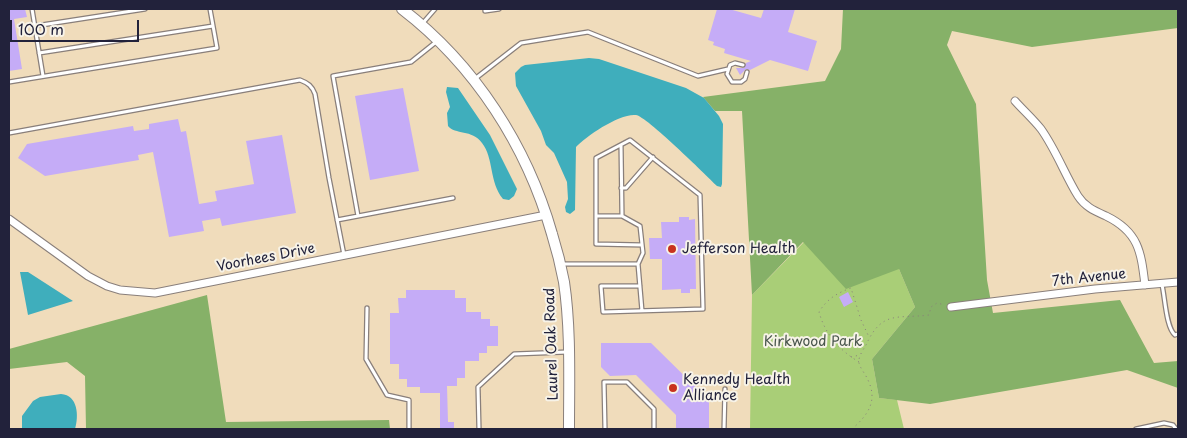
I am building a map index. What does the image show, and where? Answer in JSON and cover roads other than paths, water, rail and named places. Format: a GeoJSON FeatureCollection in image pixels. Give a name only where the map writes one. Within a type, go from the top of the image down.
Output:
{"type":"FeatureCollection","features":[{"type":"Feature","properties":{"kind":"street","name":"Laurel Oak Road"},"geometry":{"type":"LineString","coordinates":[[409,11],[438,40],[473,80],[509,133],[526,165],[546,215],[560,264],[567,307],[569,429]]}},
{"type":"Feature","properties":{"kind":"street","name":"7th Avenue"},"geometry":{"type":"LineString","coordinates":[[951,307],[1146,285],[1142,255],[1128,231],[1116,221],[1087,207],[1079,197],[1058,157],[1040,129],[1015,101]]}},
{"type":"Feature","properties":{"kind":"street","name":"Voorhees Drive"},"geometry":{"type":"LineString","coordinates":[[9,219],[88,276],[107,286],[120,290],[155,293],[546,215]]}},
{"type":"Feature","properties":{"kind":"street"},"geometry":{"type":"LineString","coordinates":[[1146,285],[1178,282]]}},
{"type":"Feature","properties":{"kind":"lane"},"geometry":{"type":"LineString","coordinates":[[32,9],[42,76]]}},
{"type":"Feature","properties":{"kind":"lane"},"geometry":{"type":"LineString","coordinates":[[35,26],[145,9]]}},
{"type":"Feature","properties":{"kind":"lane"},"geometry":{"type":"LineString","coordinates":[[9,82],[217,48],[210,9]]}},
{"type":"Feature","properties":{"kind":"lane"},"geometry":{"type":"LineString","coordinates":[[422,24],[435,9]]}},
{"type":"Feature","properties":{"kind":"lane"},"geometry":{"type":"LineString","coordinates":[[485,9],[485,11],[499,9]]}},
{"type":"Feature","properties":{"kind":"lane"},"geometry":{"type":"LineString","coordinates":[[39,53],[213,26]]}},
{"type":"Feature","properties":{"kind":"lane"},"geometry":{"type":"LineString","coordinates":[[473,80],[521,43],[588,32],[698,76],[728,69],[735,63],[742,65]]}},
{"type":"Feature","properties":{"kind":"lane"},"geometry":{"type":"LineString","coordinates":[[358,216],[333,76],[412,62],[438,40]]}},
{"type":"Feature","properties":{"kind":"lane"},"geometry":{"type":"LineString","coordinates":[[728,69],[728,79],[736,83],[745,79],[747,72]]}},
{"type":"Feature","properties":{"kind":"lane"},"geometry":{"type":"LineString","coordinates":[[9,133],[300,80],[310,85],[316,94],[344,256]]}},
{"type":"Feature","properties":{"kind":"lane"},"geometry":{"type":"LineString","coordinates":[[640,286],[601,286],[603,312],[703,309],[700,195],[630,140],[596,158],[596,244],[642,245]]}},
{"type":"Feature","properties":{"kind":"lane"},"geometry":{"type":"LineString","coordinates":[[621,144],[622,216]]}},
{"type":"Feature","properties":{"kind":"lane"},"geometry":{"type":"LineString","coordinates":[[621,188],[626,188],[653,157]]}},
{"type":"Feature","properties":{"kind":"lane"},"geometry":{"type":"LineString","coordinates":[[337,220],[454,198]]}},
{"type":"Feature","properties":{"kind":"lane"},"geometry":{"type":"LineString","coordinates":[[596,216],[622,216],[640,226],[643,253],[638,264],[642,311]]}},
{"type":"Feature","properties":{"kind":"lane"},"geometry":{"type":"LineString","coordinates":[[560,264],[638,264]]}},
{"type":"Feature","properties":{"kind":"lane"},"geometry":{"type":"LineString","coordinates":[[1162,283],[1169,326],[1172,333],[1178,334]]}},
{"type":"Feature","properties":{"kind":"lane"},"geometry":{"type":"LineString","coordinates":[[367,308],[366,359],[387,394],[409,400],[409,429]]}},
{"type":"Feature","properties":{"kind":"lane"},"geometry":{"type":"LineString","coordinates":[[478,429],[478,387],[514,354],[568,352]]}},
{"type":"Feature","properties":{"kind":"lane"},"geometry":{"type":"LineString","coordinates":[[605,429],[604,382],[627,382],[654,409],[654,429]]}},
{"type":"Feature","properties":{"kind":"lane"},"geometry":{"type":"LineString","coordinates":[[724,429],[725,389]]}},
{"type":"Feature","properties":{"kind":"lane"},"geometry":{"type":"LineString","coordinates":[[1136,429],[1167,423],[1173,424],[1176,429]]}},
{"type":"Feature","properties":{"kind":"water"},"geometry":{"type":"Polygon","coordinates":[[[589,58],[599,59],[686,88],[704,98],[723,124],[721,187],[717,186],[651,125],[636,115],[629,115],[604,126],[576,147],[575,210],[570,214],[566,212],[565,207],[568,199],[567,182],[554,153],[546,145],[541,131],[516,86],[515,73],[525,65],[589,58]]]}},
{"type":"Feature","properties":{"kind":"water"},"geometry":{"type":"Polygon","coordinates":[[[447,87],[458,88],[490,135],[517,189],[514,196],[509,200],[503,199],[495,185],[486,149],[482,143],[469,134],[451,129],[448,126],[447,113],[450,107],[446,92],[447,87]]]}},
{"type":"Feature","properties":{"kind":"water"},"geometry":{"type":"Polygon","coordinates":[[[20,272],[28,272],[73,301],[28,315],[20,272]]]}},
{"type":"Feature","properties":{"kind":"water"},"geometry":{"type":"Polygon","coordinates":[[[61,394],[71,398],[76,407],[75,429],[22,429],[22,416],[33,401],[40,397],[61,394]]]}},
{"type":"Feature","properties":{"kind":"place","name":"Jefferson Health"},"geometry":{"type":"Point","coordinates":[672,249]}},
{"type":"Feature","properties":{"kind":"place","name":"Kennedy Health Alliance"},"geometry":{"type":"Point","coordinates":[673,388]}},
{"type":"Feature","properties":{"kind":"park label","name":"Kirkwood Park"},"geometry":{"type":"Point","coordinates":[813,342]}}]}
